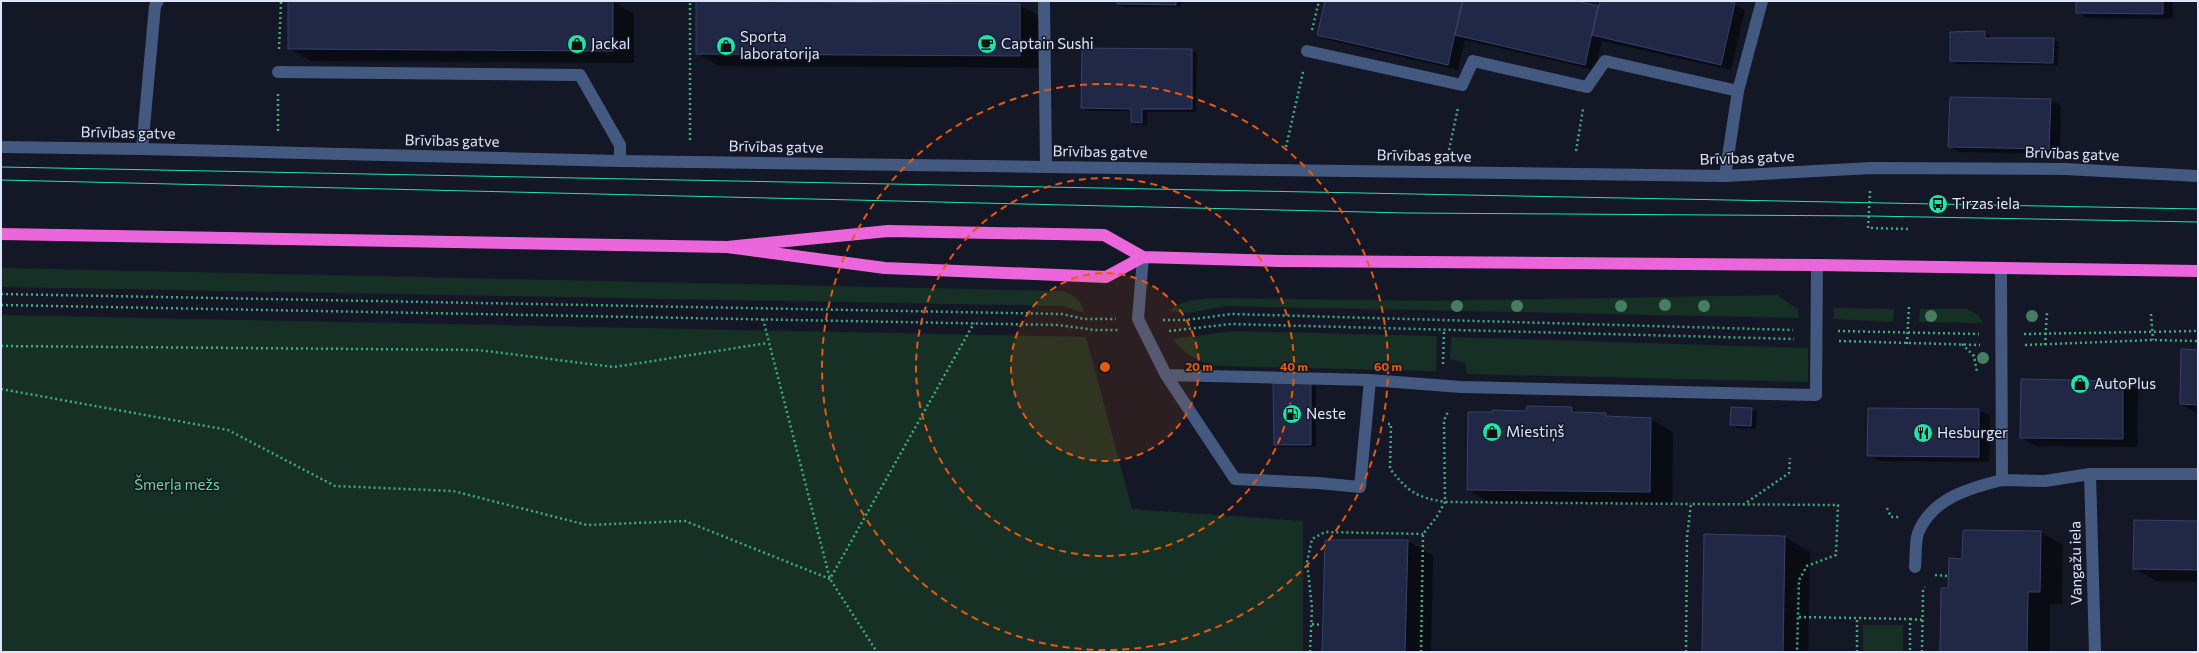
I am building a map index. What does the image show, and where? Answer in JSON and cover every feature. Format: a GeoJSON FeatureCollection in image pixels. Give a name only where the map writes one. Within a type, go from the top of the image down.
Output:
{"type":"FeatureCollection","features":[{"type":"Feature","properties":{"kind":"highway"},"geometry":{"type":"LineString","coordinates":[[727,247],[888,231],[1104,235],[1143,257],[1280,262],[1817,265],[2198,271]]}},
{"type":"Feature","properties":{"kind":"highway"},"geometry":{"type":"LineString","coordinates":[[1,234],[727,247],[885,268],[1106,277],[1143,257]]}},
{"type":"Feature","properties":{"kind":"street"},"geometry":{"type":"LineString","coordinates":[[142,149],[155,6],[158,1]]}},
{"type":"Feature","properties":{"kind":"street"},"geometry":{"type":"LineString","coordinates":[[1044,1],[1046,168]]}},
{"type":"Feature","properties":{"kind":"street"},"geometry":{"type":"LineString","coordinates":[[1725,176],[1738,91],[1762,1]]}},
{"type":"Feature","properties":{"kind":"street"},"geometry":{"type":"LineString","coordinates":[[1307,51],[1462,86],[1473,61],[1587,87],[1605,61],[1738,91]]}},
{"type":"Feature","properties":{"kind":"street"},"geometry":{"type":"LineString","coordinates":[[278,72],[580,75],[620,145],[620,161]]}},
{"type":"Feature","properties":{"kind":"street","name":"Brīvības gatve"},"geometry":{"type":"LineString","coordinates":[[1,147],[620,161],[1046,168],[1725,176],[1872,168],[2064,169],[2198,176]]}},
{"type":"Feature","properties":{"kind":"street"},"geometry":{"type":"LineString","coordinates":[[1143,257],[1138,319],[1142,331],[1166,375],[1235,479],[1318,483],[1360,487],[1370,380]]}},
{"type":"Feature","properties":{"kind":"street"},"geometry":{"type":"LineString","coordinates":[[1166,375],[1370,380],[1461,387],[1816,395],[1817,265]]}},
{"type":"Feature","properties":{"kind":"street"},"geometry":{"type":"LineString","coordinates":[[2001,269],[2000,340],[2002,480]]}},
{"type":"Feature","properties":{"kind":"street"},"geometry":{"type":"LineString","coordinates":[[1915,567],[1918,534],[1927,516],[1945,502],[1966,489],[2002,480],[2045,481],[2090,474],[2198,474]]}},
{"type":"Feature","properties":{"kind":"street","name":"Vangažu iela"},"geometry":{"type":"LineString","coordinates":[[2090,474],[2095,652]]}},
{"type":"Feature","properties":{"kind":"path"},"geometry":{"type":"LineString","coordinates":[[690,1],[690,146]]}},
{"type":"Feature","properties":{"kind":"path"},"geometry":{"type":"LineString","coordinates":[[1286,148],[1319,1]]}},
{"type":"Feature","properties":{"kind":"path"},"geometry":{"type":"LineString","coordinates":[[1448,156],[1462,86]]}},
{"type":"Feature","properties":{"kind":"path"},"geometry":{"type":"LineString","coordinates":[[1575,154],[1587,87]]}},
{"type":"Feature","properties":{"kind":"path"},"geometry":{"type":"LineString","coordinates":[[1872,168],[1868,228],[1910,229]]}},
{"type":"Feature","properties":{"kind":"path"},"geometry":{"type":"LineString","coordinates":[[1,294],[1062,314],[1084,319],[1095,318]]}},
{"type":"Feature","properties":{"kind":"path"},"geometry":{"type":"LineString","coordinates":[[1,305],[1058,324],[1095,330],[1142,331],[1190,330],[1231,324],[1444,330],[1817,336],[1907,333],[2045,345],[2153,340],[2198,341]]}},
{"type":"Feature","properties":{"kind":"path"},"geometry":{"type":"LineString","coordinates":[[1907,344],[1909,306]]}},
{"type":"Feature","properties":{"kind":"path"},"geometry":{"type":"LineString","coordinates":[[2045,345],[2047,312]]}},
{"type":"Feature","properties":{"kind":"path"},"geometry":{"type":"LineString","coordinates":[[1166,320],[1186,320],[1232,314],[1817,336],[1907,344],[1962,344],[2046,334],[2152,331],[2198,332]]}},
{"type":"Feature","properties":{"kind":"path"},"geometry":{"type":"LineString","coordinates":[[2151,314],[2153,340]]}},
{"type":"Feature","properties":{"kind":"path"},"geometry":{"type":"LineString","coordinates":[[762,319],[830,579],[878,652]]}},
{"type":"Feature","properties":{"kind":"path"},"geometry":{"type":"LineString","coordinates":[[830,579],[974,323]]}},
{"type":"Feature","properties":{"kind":"path"},"geometry":{"type":"LineString","coordinates":[[1421,652],[1423,534],[1436,518],[1445,502],[1444,420],[1449,408],[1460,402],[1460,371],[1443,364],[1444,330]]}},
{"type":"Feature","properties":{"kind":"path"},"geometry":{"type":"LineString","coordinates":[[1,346],[478,350],[614,367],[768,343]]}},
{"type":"Feature","properties":{"kind":"path"},"geometry":{"type":"LineString","coordinates":[[1962,344],[1974,356],[1978,376]]}},
{"type":"Feature","properties":{"kind":"path"},"geometry":{"type":"LineString","coordinates":[[1,389],[228,430],[335,486],[453,491],[587,525],[685,521],[830,579]]}},
{"type":"Feature","properties":{"kind":"path"},"geometry":{"type":"LineString","coordinates":[[1366,422],[1391,424],[1390,469],[1401,482],[1412,492],[1428,499],[1445,502],[1838,505],[1836,555],[1807,566],[1799,580],[1797,652]]}},
{"type":"Feature","properties":{"kind":"path"},"geometry":{"type":"LineString","coordinates":[[1743,505],[1789,473],[1790,458]]}},
{"type":"Feature","properties":{"kind":"path"},"geometry":{"type":"LineString","coordinates":[[1686,652],[1687,537],[1691,504]]}},
{"type":"Feature","properties":{"kind":"path"},"geometry":{"type":"LineString","coordinates":[[1310,652],[1312,608],[1308,587],[1307,562],[1312,538],[1325,532],[1423,534]]}},
{"type":"Feature","properties":{"kind":"path"},"geometry":{"type":"LineString","coordinates":[[1932,575],[1948,576]]}},
{"type":"Feature","properties":{"kind":"path"},"geometry":{"type":"LineString","coordinates":[[1922,652],[1923,591]]}},
{"type":"Feature","properties":{"kind":"path"},"geometry":{"type":"LineString","coordinates":[[1799,617],[1922,620]]}},
{"type":"Feature","properties":{"kind":"path"},"geometry":{"type":"LineString","coordinates":[[1857,618],[1857,652]]}},
{"type":"Feature","properties":{"kind":"path"},"geometry":{"type":"LineString","coordinates":[[1910,619],[1910,652]]}},
{"type":"Feature","properties":{"kind":"path"},"geometry":{"type":"LineString","coordinates":[[1312,624],[1322,625]]}},
{"type":"Feature","properties":{"kind":"green space"},"geometry":{"type":"Polygon","coordinates":[[[1,268],[1064,291],[1080,302],[1084,313],[1063,306],[1,287],[1,268]]]}},
{"type":"Feature","properties":{"kind":"green space"},"geometry":{"type":"Polygon","coordinates":[[[1777,295],[1798,309],[1799,318],[1225,306],[1190,313],[1169,311],[1186,302],[1198,299],[1218,298],[1432,301],[1777,295]]]}},
{"type":"Feature","properties":{"kind":"green space"},"geometry":{"type":"Polygon","coordinates":[[[1834,308],[1894,309],[1893,322],[1833,319],[1834,308]]]}},
{"type":"Feature","properties":{"kind":"green space"},"geometry":{"type":"Polygon","coordinates":[[[1920,309],[1968,309],[1978,315],[1983,323],[1919,322],[1920,309]]]}},
{"type":"Feature","properties":{"kind":"green space","name":"Šmerļa mežs"},"geometry":{"type":"Polygon","coordinates":[[[1,315],[1086,337],[1132,509],[1303,521],[1303,652],[1,652],[1,315]]]}},
{"type":"Feature","properties":{"kind":"green space"},"geometry":{"type":"Polygon","coordinates":[[[1233,331],[1437,336],[1436,371],[1216,366],[1202,362],[1191,356],[1172,339],[1233,331]]]}},
{"type":"Feature","properties":{"kind":"green space"},"geometry":{"type":"Polygon","coordinates":[[[1451,337],[1808,348],[1808,382],[1467,374],[1465,363],[1450,359],[1451,337]]]}},
{"type":"Feature","properties":{"kind":"green space"},"geometry":{"type":"Polygon","coordinates":[[[1863,625],[1903,625],[1903,652],[1863,652],[1863,625]]]}},
{"type":"Feature","properties":{"kind":"building"},"geometry":{"type":"Polygon","coordinates":[[[288,1],[613,1],[613,51],[288,49],[288,1]]]}},
{"type":"Feature","properties":{"kind":"building"},"geometry":{"type":"Polygon","coordinates":[[[696,1],[1020,4],[1020,56],[696,54],[696,1]]]}},
{"type":"Feature","properties":{"kind":"building"},"geometry":{"type":"Polygon","coordinates":[[[1117,1],[1176,1],[1176,5],[1117,4],[1117,1]]]}},
{"type":"Feature","properties":{"kind":"building"},"geometry":{"type":"Polygon","coordinates":[[[1325,1],[1462,1],[1448,65],[1317,35],[1325,1]]]}},
{"type":"Feature","properties":{"kind":"building"},"geometry":{"type":"Polygon","coordinates":[[[1463,1],[1576,1],[1598,6],[1585,65],[1455,35],[1463,1]]]}},
{"type":"Feature","properties":{"kind":"building"},"geometry":{"type":"Polygon","coordinates":[[[1600,1],[1725,1],[1735,3],[1721,65],[1592,35],[1600,1]]]}},
{"type":"Feature","properties":{"kind":"building"},"geometry":{"type":"Polygon","coordinates":[[[2076,1],[2163,1],[2163,14],[2076,13],[2076,1]]]}},
{"type":"Feature","properties":{"kind":"building"},"geometry":{"type":"Polygon","coordinates":[[[1985,31],[1985,38],[2054,38],[2053,63],[1950,61],[1950,32],[1985,31]]]}},
{"type":"Feature","properties":{"kind":"building"},"geometry":{"type":"Polygon","coordinates":[[[1082,48],[1192,49],[1192,109],[1142,109],[1142,123],[1131,122],[1131,109],[1081,108],[1082,48]]]}},
{"type":"Feature","properties":{"kind":"building"},"geometry":{"type":"Polygon","coordinates":[[[1950,97],[2051,99],[2049,149],[1948,147],[1950,97]]]}},
{"type":"Feature","properties":{"kind":"building"},"geometry":{"type":"Polygon","coordinates":[[[2181,349],[2198,350],[2198,405],[2180,404],[2181,349]]]}},
{"type":"Feature","properties":{"kind":"building"},"geometry":{"type":"Polygon","coordinates":[[[2021,379],[2123,381],[2123,439],[2020,438],[2021,379]]]}},
{"type":"Feature","properties":{"kind":"building","name":"Neste"},"geometry":{"type":"Polygon","coordinates":[[[1273,383],[1311,383],[1311,445],[1274,445],[1273,383]]]}},
{"type":"Feature","properties":{"kind":"building"},"geometry":{"type":"Polygon","coordinates":[[[1527,406],[1572,407],[1572,412],[1606,413],[1606,416],[1651,418],[1650,492],[1467,490],[1468,412],[1492,412],[1492,410],[1526,411],[1527,406]]]}},
{"type":"Feature","properties":{"kind":"building"},"geometry":{"type":"Polygon","coordinates":[[[1731,407],[1752,408],[1751,426],[1730,425],[1731,407]]]}},
{"type":"Feature","properties":{"kind":"building"},"geometry":{"type":"Polygon","coordinates":[[[1868,408],[1979,409],[1979,457],[1867,456],[1868,408]]]}},
{"type":"Feature","properties":{"kind":"building"},"geometry":{"type":"Polygon","coordinates":[[[2134,520],[2198,521],[2198,570],[2133,569],[2134,520]]]}},
{"type":"Feature","properties":{"kind":"building"},"geometry":{"type":"Polygon","coordinates":[[[1963,530],[2041,531],[2040,592],[2028,592],[2027,652],[1940,652],[1941,588],[1948,588],[1949,558],[1962,559],[1963,530]]]}},
{"type":"Feature","properties":{"kind":"building"},"geometry":{"type":"Polygon","coordinates":[[[1704,534],[1785,536],[1783,652],[1702,652],[1704,534]]]}},
{"type":"Feature","properties":{"kind":"building"},"geometry":{"type":"Polygon","coordinates":[[[1325,540],[1408,540],[1405,652],[1322,652],[1325,540]]]}},
{"type":"Feature","properties":{"kind":"tram line"},"geometry":{"type":"LineString","coordinates":[[1,167],[2198,209]]}},
{"type":"Feature","properties":{"kind":"tram line"},"geometry":{"type":"LineString","coordinates":[[1,180],[1407,213],[1869,216],[2198,222]]}},
{"type":"Feature","properties":{"kind":"place","name":"Jackal"},"geometry":{"type":"Point","coordinates":[577,44]}},
{"type":"Feature","properties":{"kind":"place","name":"Captain Sushi"},"geometry":{"type":"Point","coordinates":[987,44]}},
{"type":"Feature","properties":{"kind":"place","name":"Sporta laboratorija"},"geometry":{"type":"Point","coordinates":[726,46]}},
{"type":"Feature","properties":{"kind":"place","name":"Tirzas iela"},"geometry":{"type":"Point","coordinates":[1938,204]}},
{"type":"Feature","properties":{"kind":"place","name":"AutoPlus"},"geometry":{"type":"Point","coordinates":[2080,384]}},
{"type":"Feature","properties":{"kind":"place","name":"Neste"},"geometry":{"type":"Point","coordinates":[1292,414]}},
{"type":"Feature","properties":{"kind":"place","name":"Miestiņš"},"geometry":{"type":"Point","coordinates":[1492,432]}},
{"type":"Feature","properties":{"kind":"place","name":"Hesburger"},"geometry":{"type":"Point","coordinates":[1923,433]}}]}
